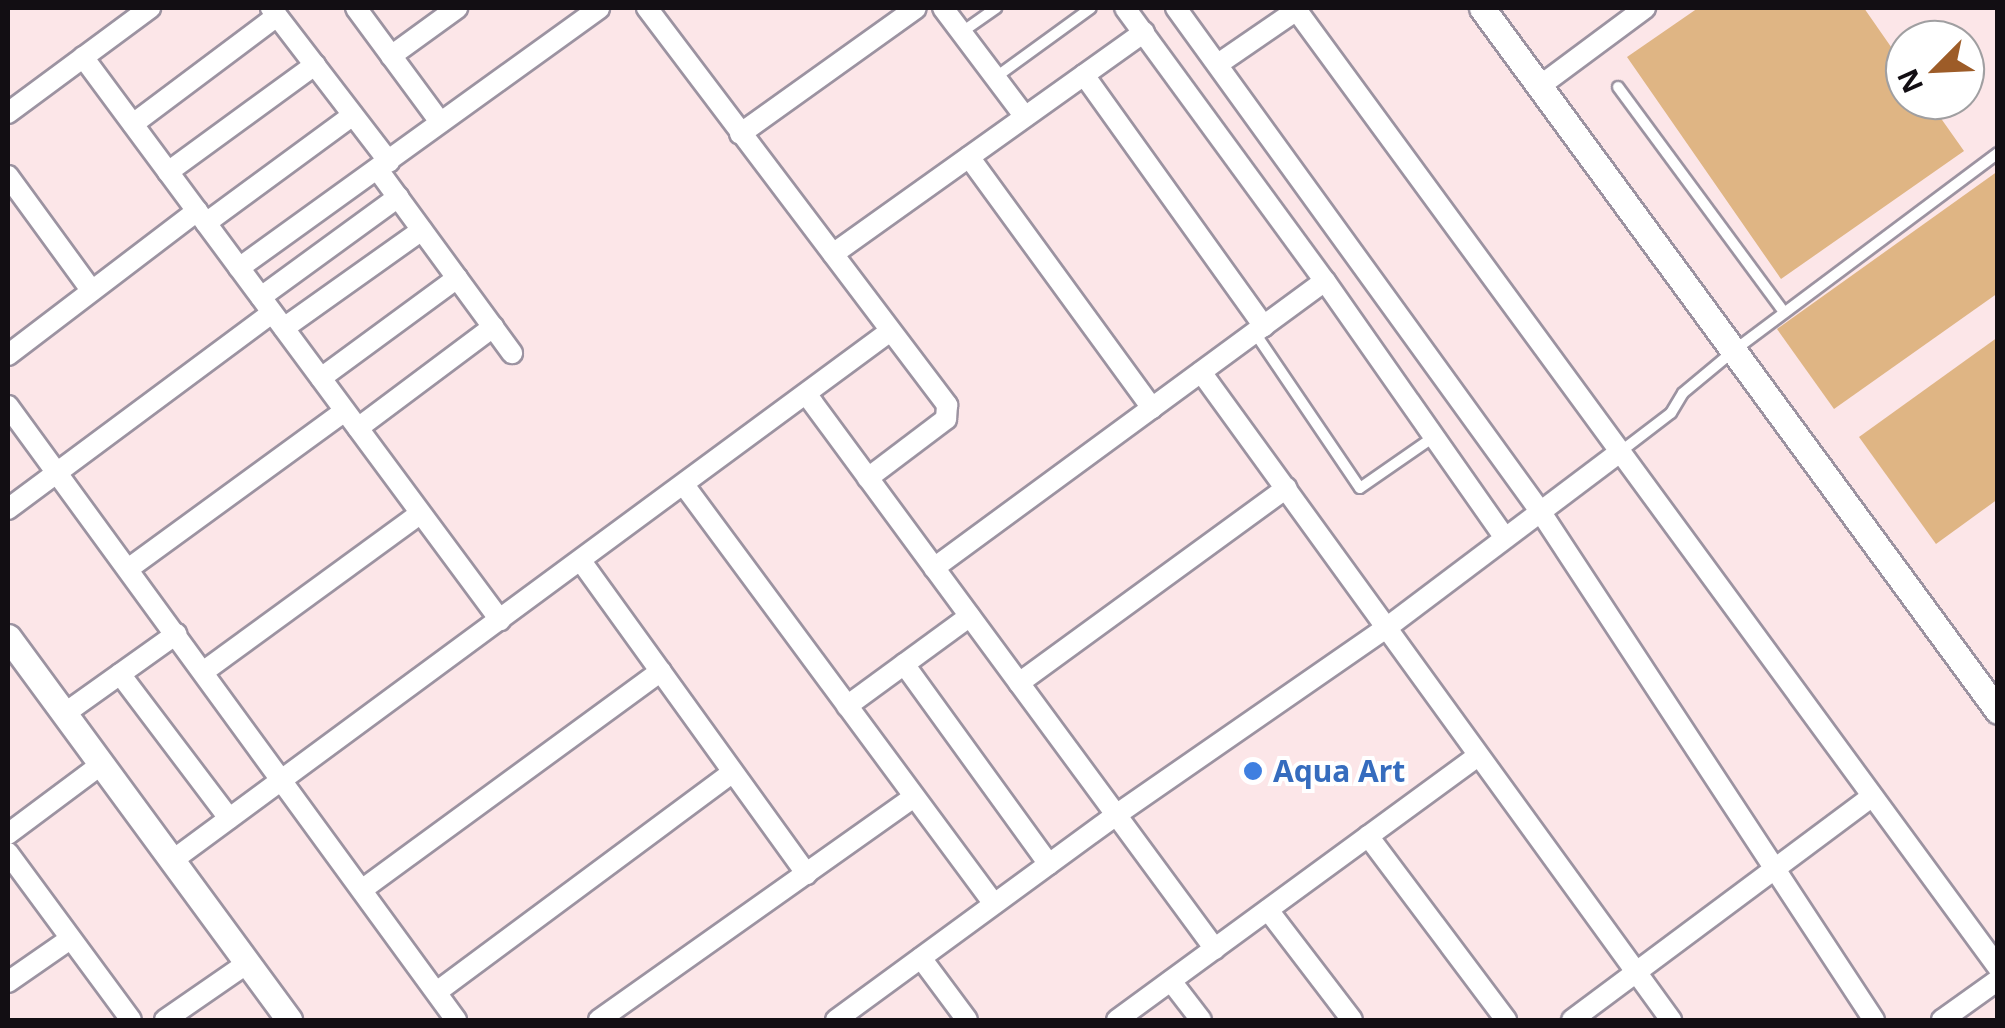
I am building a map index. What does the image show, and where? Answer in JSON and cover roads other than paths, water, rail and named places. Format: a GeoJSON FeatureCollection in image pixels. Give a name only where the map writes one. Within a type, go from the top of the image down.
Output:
{"type":"FeatureCollection","features":[{"type":"Feature","properties":{"kind":"street"},"geometry":{"type":"LineString","coordinates":[[8,113],[150,8]]}},
{"type":"Feature","properties":{"kind":"street"},"geometry":{"type":"LineString","coordinates":[[356,8],[440,122]]}},
{"type":"Feature","properties":{"kind":"street"},"geometry":{"type":"LineString","coordinates":[[391,56],[457,8]]}},
{"type":"Feature","properties":{"kind":"street"},"geometry":{"type":"LineString","coordinates":[[240,268],[599,8]]}},
{"type":"Feature","properties":{"kind":"street"},"geometry":{"type":"LineString","coordinates":[[740,134],[916,8]]}},
{"type":"Feature","properties":{"kind":"street"},"geometry":{"type":"LineString","coordinates":[[944,8],[1025,117]]}},
{"type":"Feature","properties":{"kind":"street"},"geometry":{"type":"LineString","coordinates":[[1126,8],[1326,281],[1504,537]]}},
{"type":"Feature","properties":{"kind":"street"},"geometry":{"type":"LineString","coordinates":[[1176,8],[1540,511],[1874,1020]]}},
{"type":"Feature","properties":{"kind":"street"},"geometry":{"type":"LineString","coordinates":[[1482,8],[1998,711]]}},
{"type":"Feature","properties":{"kind":"street"},"geometry":{"type":"LineString","coordinates":[[1540,86],[1645,8]]}},
{"type":"Feature","properties":{"kind":"street"},"geometry":{"type":"LineString","coordinates":[[1218,64],[1296,9],[1998,967]]}},
{"type":"Feature","properties":{"kind":"street"},"geometry":{"type":"LineString","coordinates":[[654,10],[740,134],[947,405],[948,413],[868,478]]}},
{"type":"Feature","properties":{"kind":"street"},"geometry":{"type":"LineString","coordinates":[[133,124],[274,12],[353,115],[398,197],[512,352]]}},
{"type":"Feature","properties":{"kind":"street"},"geometry":{"type":"LineString","coordinates":[[833,254],[1144,32]]}},
{"type":"Feature","properties":{"kind":"street"},"geometry":{"type":"LineString","coordinates":[[83,56],[500,620]]}},
{"type":"Feature","properties":{"kind":"street"},"geometry":{"type":"LineString","coordinates":[[168,172],[314,65]]}},
{"type":"Feature","properties":{"kind":"street"},"geometry":{"type":"LineString","coordinates":[[1084,75],[1260,330]]}},
{"type":"Feature","properties":{"kind":"street"},"geometry":{"type":"LineString","coordinates":[[8,355],[92,291],[353,115]]}},
{"type":"Feature","properties":{"kind":"street"},"geometry":{"type":"LineString","coordinates":[[968,157],[1152,408]]}},
{"type":"Feature","properties":{"kind":"street"},"geometry":{"type":"LineString","coordinates":[[8,176],[92,291]]}},
{"type":"Feature","properties":{"kind":"street"},"geometry":{"type":"LineString","coordinates":[[8,509],[272,313],[398,197]]}},
{"type":"Feature","properties":{"kind":"street"},"geometry":{"type":"LineString","coordinates":[[272,313],[422,230]]}},
{"type":"Feature","properties":{"kind":"street"},"geometry":{"type":"LineString","coordinates":[[321,378],[457,278]]}},
{"type":"Feature","properties":{"kind":"street"},"geometry":{"type":"LineString","coordinates":[[934,568],[1326,281]]}},
{"type":"Feature","properties":{"kind":"street"},"geometry":{"type":"LineString","coordinates":[[128,569],[494,328]]}},
{"type":"Feature","properties":{"kind":"street"},"geometry":{"type":"LineString","coordinates":[[173,860],[889,332]]}},
{"type":"Feature","properties":{"kind":"street"},"geometry":{"type":"LineString","coordinates":[[1201,372],[1671,1020]]}},
{"type":"Feature","properties":{"kind":"street"},"geometry":{"type":"LineString","coordinates":[[807,395],[1214,949]]}},
{"type":"Feature","properties":{"kind":"street"},"geometry":{"type":"LineString","coordinates":[[8,406],[456,1020]]}},
{"type":"Feature","properties":{"kind":"street"},"geometry":{"type":"LineString","coordinates":[[836,1020],[1116,815],[1385,629],[1620,452]]}},
{"type":"Feature","properties":{"kind":"street"},"geometry":{"type":"LineString","coordinates":[[684,485],[994,904]]}},
{"type":"Feature","properties":{"kind":"street"},"geometry":{"type":"LineString","coordinates":[[1020,684],[1286,488]]}},
{"type":"Feature","properties":{"kind":"street"},"geometry":{"type":"LineString","coordinates":[[203,672],[420,514]]}},
{"type":"Feature","properties":{"kind":"street"},"geometry":{"type":"LineString","coordinates":[[581,561],[807,874]]}},
{"type":"Feature","properties":{"kind":"street"},"geometry":{"type":"LineString","coordinates":[[847,706],[970,616]]}},
{"type":"Feature","properties":{"kind":"street"},"geometry":{"type":"LineString","coordinates":[[64,714],[176,634]]}},
{"type":"Feature","properties":{"kind":"street"},"geometry":{"type":"LineString","coordinates":[[8,637],[289,1020]]}},
{"type":"Feature","properties":{"kind":"street"},"geometry":{"type":"LineString","coordinates":[[904,664],[1049,864]]}},
{"type":"Feature","properties":{"kind":"street"},"geometry":{"type":"LineString","coordinates":[[363,889],[661,672]]}},
{"type":"Feature","properties":{"kind":"street"},"geometry":{"type":"LineString","coordinates":[[120,674],[229,818]]}},
{"type":"Feature","properties":{"kind":"street"},"geometry":{"type":"LineString","coordinates":[[1117,1020],[1477,757]]}},
{"type":"Feature","properties":{"kind":"street"},"geometry":{"type":"LineString","coordinates":[[8,834],[102,764]]}},
{"type":"Feature","properties":{"kind":"street"},"geometry":{"type":"LineString","coordinates":[[438,991],[733,772]]}},
{"type":"Feature","properties":{"kind":"street"},"geometry":{"type":"LineString","coordinates":[[599,1020],[914,796]]}},
{"type":"Feature","properties":{"kind":"street"},"geometry":{"type":"LineString","coordinates":[[1572,1020],[1872,796]]}},
{"type":"Feature","properties":{"kind":"street"},"geometry":{"type":"LineString","coordinates":[[1368,836],[1506,1020]]}},
{"type":"Feature","properties":{"kind":"street"},"geometry":{"type":"LineString","coordinates":[[8,853],[131,1020]]}},
{"type":"Feature","properties":{"kind":"street"},"geometry":{"type":"LineString","coordinates":[[1268,910],[1352,1020]]}},
{"type":"Feature","properties":{"kind":"street"},"geometry":{"type":"LineString","coordinates":[[8,982],[70,938]]}},
{"type":"Feature","properties":{"kind":"street"},"geometry":{"type":"LineString","coordinates":[[921,958],[967,1020]]}},
{"type":"Feature","properties":{"kind":"street"},"geometry":{"type":"LineString","coordinates":[[165,1020],[249,962]]}},
{"type":"Feature","properties":{"kind":"street"},"geometry":{"type":"LineString","coordinates":[[1942,1020],[1998,980]]}},
{"type":"Feature","properties":{"kind":"street"},"geometry":{"type":"LineString","coordinates":[[1171,981],[1200,1020]]}},
{"type":"Feature","properties":{"kind":"lane"},"geometry":{"type":"LineString","coordinates":[[962,32],[996,8]]}},
{"type":"Feature","properties":{"kind":"lane"},"geometry":{"type":"LineString","coordinates":[[996,78],[1091,8]]}},
{"type":"Feature","properties":{"kind":"lane"},"geometry":{"type":"LineString","coordinates":[[1618,87],[1784,312]]}},
{"type":"Feature","properties":{"kind":"lane"},"geometry":{"type":"LineString","coordinates":[[1620,452],[1671,414],[1683,393],[1736,349],[1998,153]]}},
{"type":"Feature","properties":{"kind":"lane"},"geometry":{"type":"LineString","coordinates":[[1260,330],[1360,488],[1435,436]]}},
{"type":"Feature","properties":{"kind":"place","name":"Aqua Art"},"geometry":{"type":"Point","coordinates":[1253,771]}}]}
